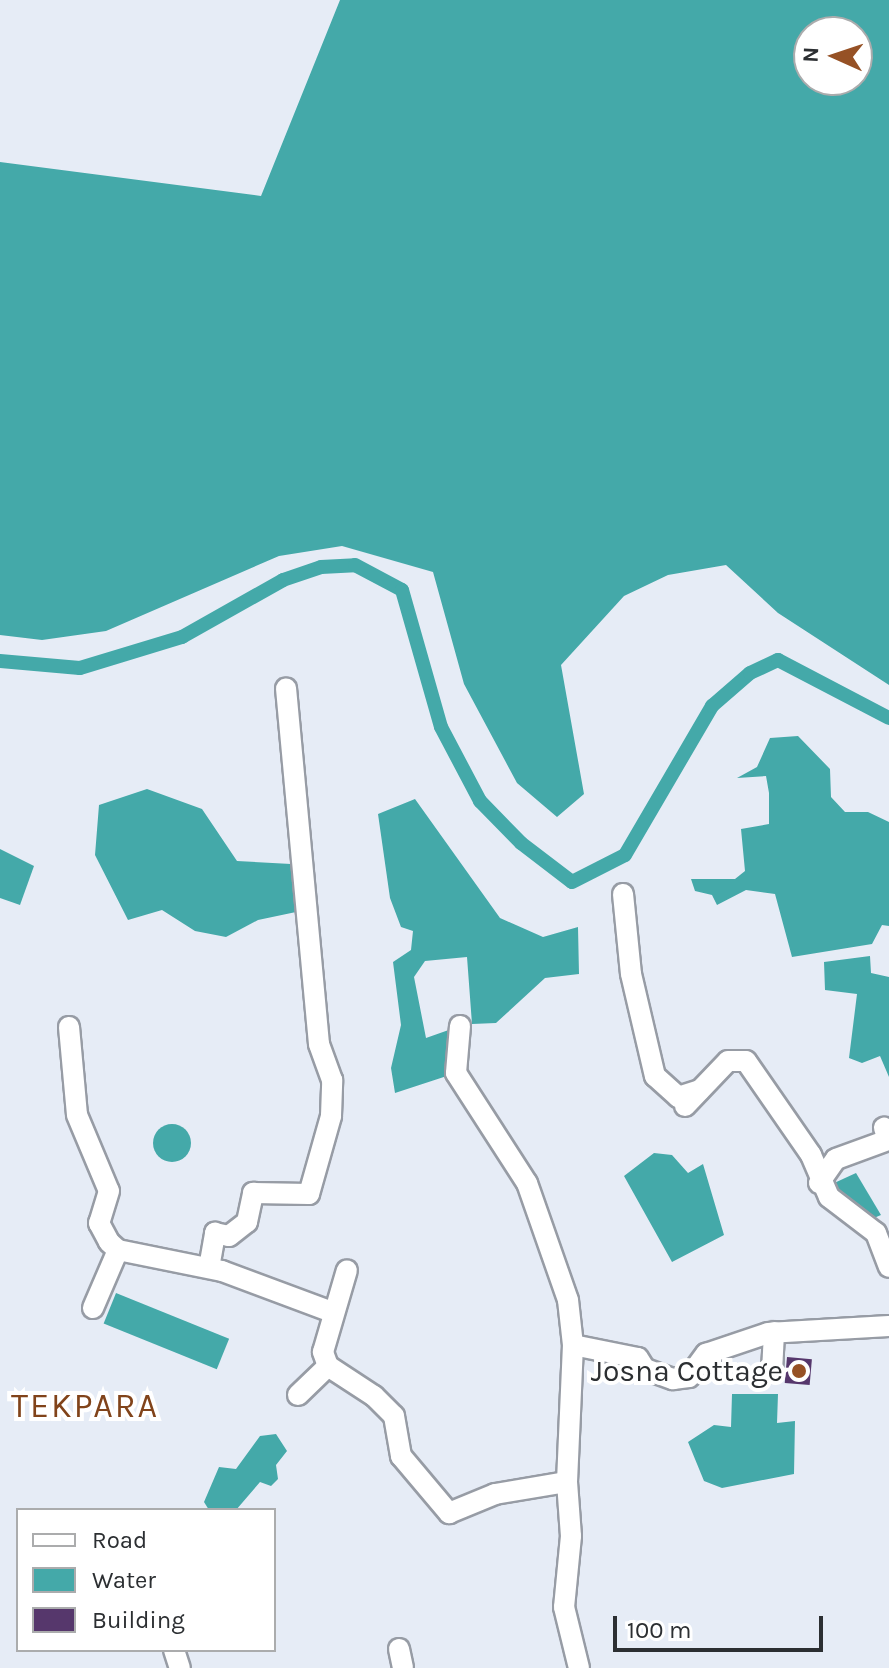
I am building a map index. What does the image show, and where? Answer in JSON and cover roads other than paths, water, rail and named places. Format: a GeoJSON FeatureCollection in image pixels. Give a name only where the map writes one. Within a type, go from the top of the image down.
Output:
{"type":"FeatureCollection","features":[{"type":"Feature","properties":{"kind":"street"},"geometry":{"type":"LineString","coordinates":[[209,1268],[215,1233],[229,1236],[247,1222],[253,1193],[309,1194],[331,1116],[332,1080],[319,1044],[286,689]]}},
{"type":"Feature","properties":{"kind":"street"},"geometry":{"type":"LineString","coordinates":[[623,894],[631,974],[655,1076],[678,1097],[700,1090]]}},
{"type":"Feature","properties":{"kind":"street"},"geometry":{"type":"LineString","coordinates":[[460,1026],[456,1073],[527,1183],[568,1300],[573,1345],[567,1482],[571,1536],[564,1607],[579,1668]]}},
{"type":"Feature","properties":{"kind":"street"},"geometry":{"type":"LineString","coordinates":[[69,1027],[77,1115],[109,1191],[100,1229],[118,1250],[209,1268],[332,1312]]}},
{"type":"Feature","properties":{"kind":"street"},"geometry":{"type":"LineString","coordinates":[[685,1106],[728,1061],[746,1061],[811,1155],[819,1183],[876,1233],[889,1267]]}},
{"type":"Feature","properties":{"kind":"street"},"geometry":{"type":"LineString","coordinates":[[819,1183],[836,1159],[887,1136]]}},
{"type":"Feature","properties":{"kind":"street"},"geometry":{"type":"LineString","coordinates":[[93,1308],[118,1250]]}},
{"type":"Feature","properties":{"kind":"street"},"geometry":{"type":"LineString","coordinates":[[347,1270],[332,1312],[323,1352],[328,1366],[394,1416],[401,1456],[449,1513],[495,1494],[567,1482]]}},
{"type":"Feature","properties":{"kind":"street"},"geometry":{"type":"LineString","coordinates":[[573,1345],[638,1358],[645,1369],[673,1379],[689,1377],[706,1354],[774,1332],[889,1326]]}},
{"type":"Feature","properties":{"kind":"street"},"geometry":{"type":"LineString","coordinates":[[772,1372],[774,1332]]}},
{"type":"Feature","properties":{"kind":"street"},"geometry":{"type":"LineString","coordinates":[[298,1395],[328,1366]]}},
{"type":"Feature","properties":{"kind":"water"},"geometry":{"type":"Polygon","coordinates":[[[340,0],[889,0],[889,685],[778,613],[726,565],[668,575],[624,596],[561,665],[584,794],[557,817],[517,783],[464,684],[433,572],[342,546],[279,556],[106,631],[42,640],[0,635],[0,162],[261,196],[340,0]]]}},
{"type":"Feature","properties":{"kind":"water"},"geometry":{"type":"Polygon","coordinates":[[[798,736],[830,769],[831,797],[845,812],[868,812],[889,822],[889,926],[882,925],[872,944],[792,957],[775,894],[746,890],[717,905],[712,895],[695,891],[691,879],[735,879],[745,871],[741,829],[769,824],[769,793],[766,776],[737,778],[757,767],[770,738],[798,736]]]}},
{"type":"Feature","properties":{"kind":"water"},"geometry":{"type":"Polygon","coordinates":[[[147,789],[202,809],[237,861],[291,864],[296,912],[258,920],[226,937],[195,931],[162,910],[128,920],[95,855],[99,805],[147,789]]]}},
{"type":"Feature","properties":{"kind":"water"},"geometry":{"type":"Polygon","coordinates":[[[415,799],[500,918],[543,937],[578,927],[579,974],[545,978],[496,1023],[472,1024],[467,957],[425,961],[414,977],[426,1038],[460,1026],[456,1073],[395,1093],[391,1068],[401,1025],[393,962],[411,950],[413,931],[401,927],[390,898],[378,814],[415,799]]]}},
{"type":"Feature","properties":{"kind":"water"},"geometry":{"type":"Polygon","coordinates":[[[0,849],[34,866],[20,905],[0,898],[0,849]]]}},
{"type":"Feature","properties":{"kind":"water"},"geometry":{"type":"Polygon","coordinates":[[[870,956],[871,973],[889,977],[889,1077],[880,1056],[862,1063],[849,1058],[857,994],[825,990],[824,962],[870,956]]]}},
{"type":"Feature","properties":{"kind":"water"},"geometry":{"type":"Polygon","coordinates":[[[172,1124],[185,1130],[191,1143],[185,1156],[172,1162],[159,1156],[153,1143],[159,1130],[172,1124]]]}},
{"type":"Feature","properties":{"kind":"water"},"geometry":{"type":"Polygon","coordinates":[[[654,1153],[672,1155],[688,1173],[703,1164],[724,1235],[672,1262],[624,1176],[654,1153]]]}},
{"type":"Feature","properties":{"kind":"water"},"geometry":{"type":"Polygon","coordinates":[[[856,1173],[881,1215],[862,1223],[832,1184],[856,1173]]]}},
{"type":"Feature","properties":{"kind":"water"},"geometry":{"type":"Polygon","coordinates":[[[116,1293],[229,1339],[217,1369],[104,1324],[116,1293]]]}},
{"type":"Feature","properties":{"kind":"water"},"geometry":{"type":"Polygon","coordinates":[[[732,1394],[778,1394],[777,1423],[795,1421],[794,1474],[722,1488],[704,1481],[688,1442],[714,1425],[731,1427],[732,1394]]]}},
{"type":"Feature","properties":{"kind":"water"},"geometry":{"type":"Polygon","coordinates":[[[276,1434],[287,1451],[276,1465],[278,1479],[271,1486],[260,1482],[238,1508],[208,1508],[204,1502],[219,1467],[236,1469],[260,1436],[276,1434]]]}},
{"type":"Feature","properties":{"kind":"waterway"},"geometry":{"type":"LineString","coordinates":[[0,661],[80,668],[182,637],[283,580],[321,567],[355,565],[402,590],[441,727],[480,801],[521,843],[572,882],[625,855],[712,706],[750,673],[778,660],[889,718]]}},
{"type":"Feature","properties":{"kind":"place","name":"Josna Cottage"},"geometry":{"type":"Point","coordinates":[799,1371]}},
{"type":"Feature","properties":{"kind":"district","name":"TEKPARA"},"geometry":{"type":"Point","coordinates":[85,1407]}}]}
